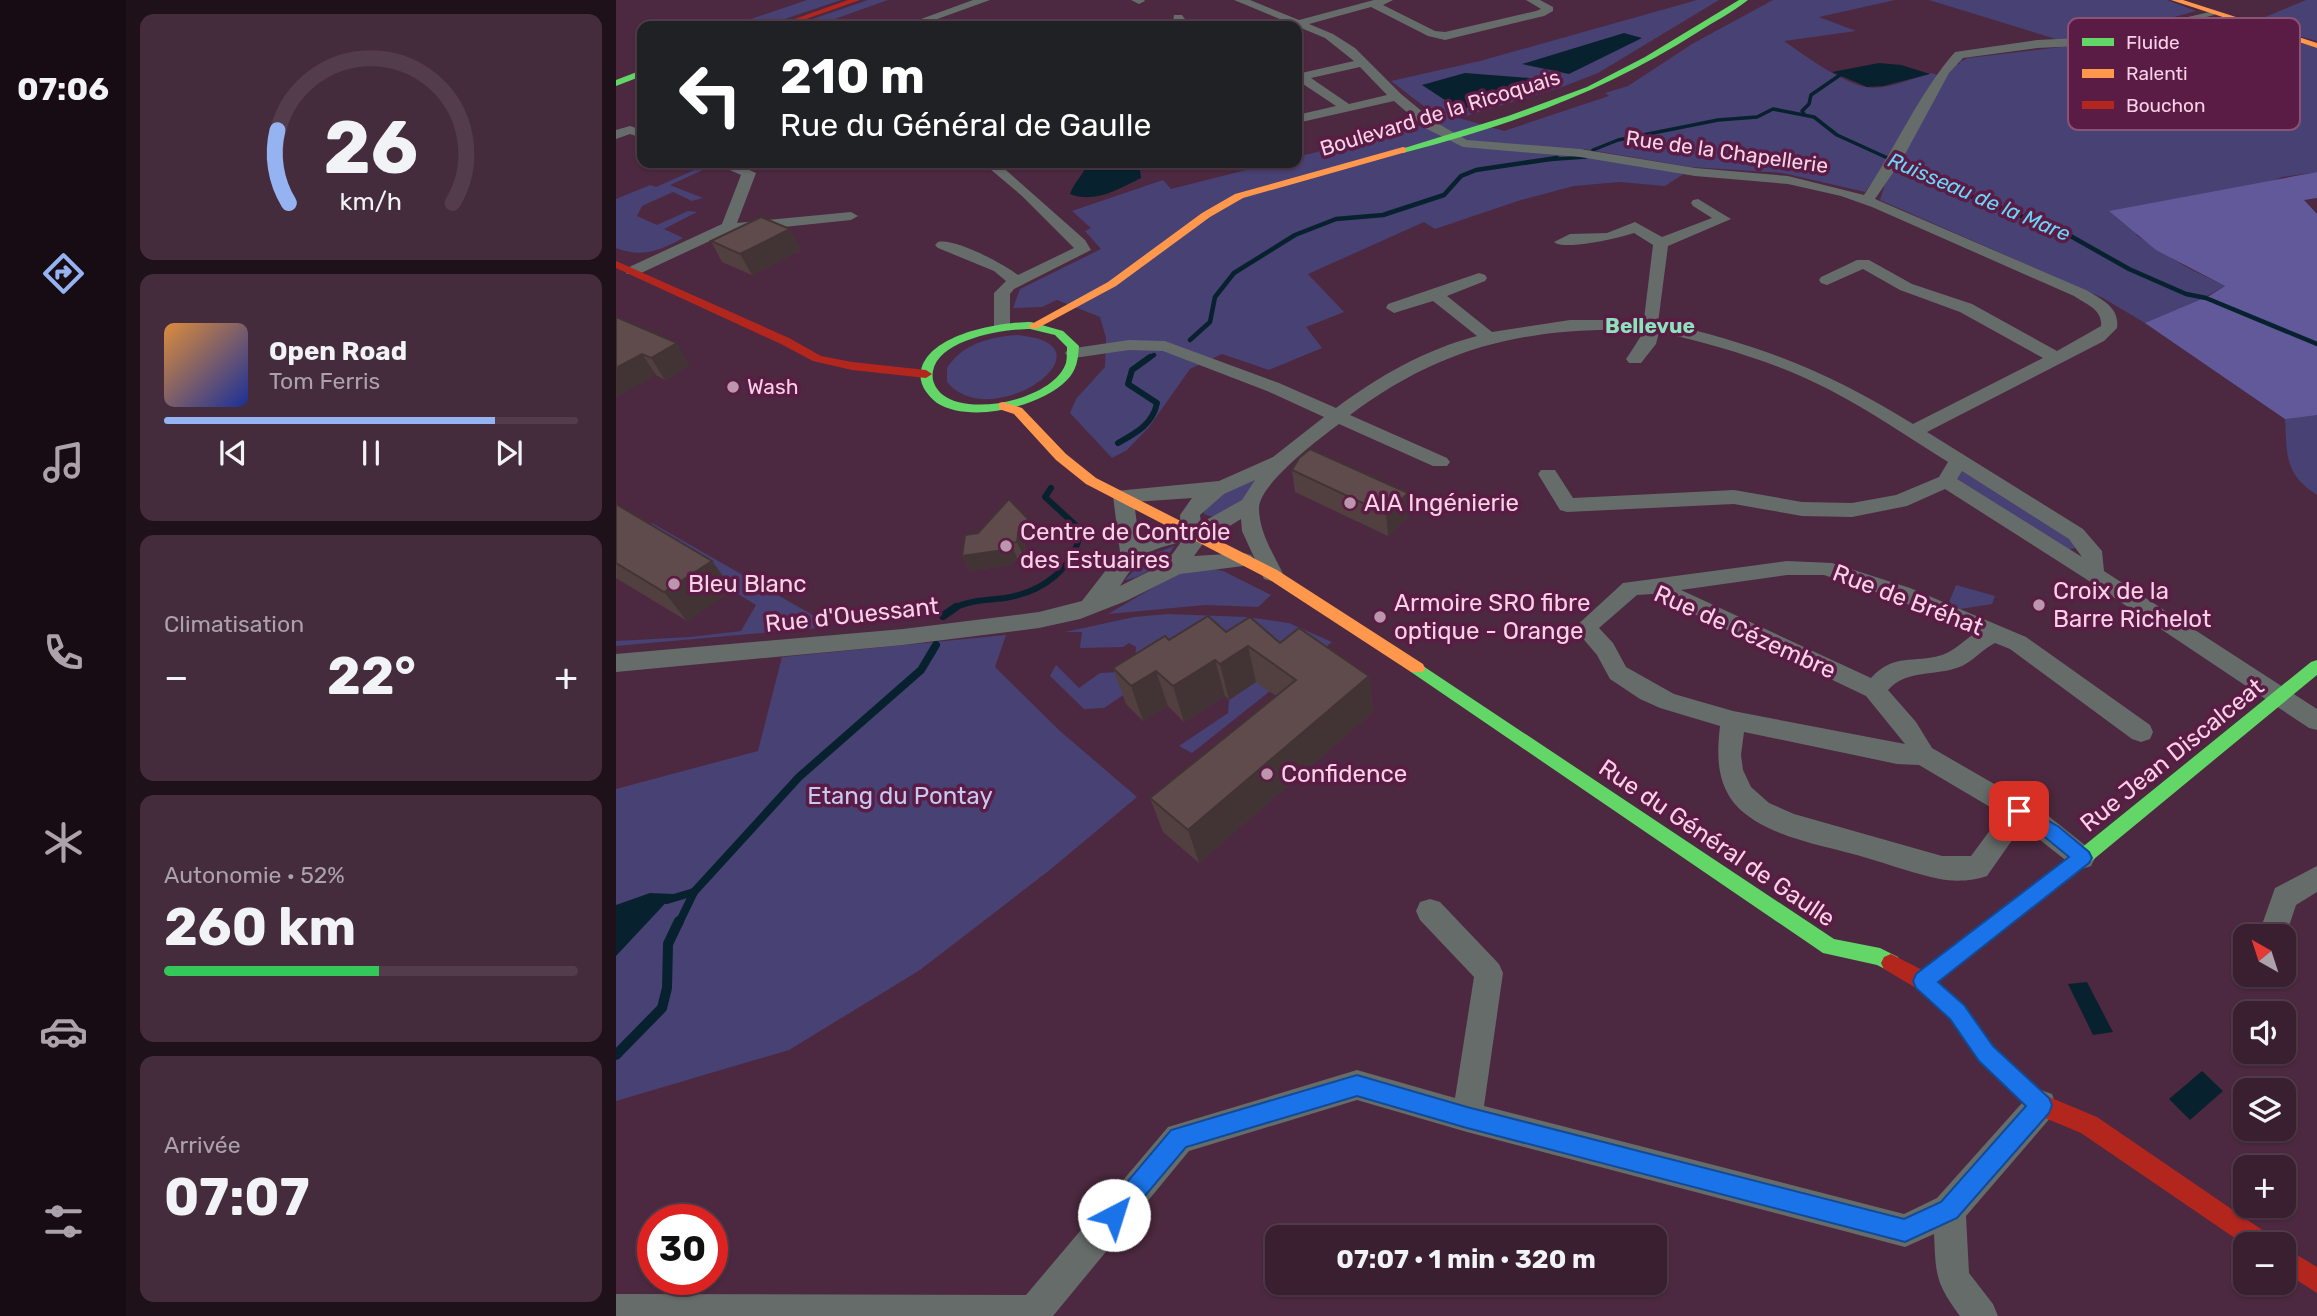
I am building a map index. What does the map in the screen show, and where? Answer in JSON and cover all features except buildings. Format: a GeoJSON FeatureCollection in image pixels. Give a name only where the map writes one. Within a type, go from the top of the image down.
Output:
{"type":"FeatureCollection","features":[{"type":"Feature","properties":{"kind":"main road"},"geometry":{"type":"LineString","coordinates":[[794,21],[856,0]]}},
{"type":"Feature","properties":{"kind":"main road","name":"Boulevard de la Ricoquais"},"geometry":{"type":"LineString","coordinates":[[1063,335],[1075,318],[1112,284],[1206,215],[1239,196],[1516,115],[1611,80],[1744,0]]}},
{"type":"Feature","properties":{"kind":"main road"},"geometry":{"type":"LineString","coordinates":[[2175,0],[2226,18]]}},
{"type":"Feature","properties":{"kind":"main road"},"geometry":{"type":"LineString","coordinates":[[2300,41],[2317,46]]}},
{"type":"Feature","properties":{"kind":"main road"},"geometry":{"type":"LineString","coordinates":[[616,82],[637,75]]}},
{"type":"Feature","properties":{"kind":"main road"},"geometry":{"type":"LineString","coordinates":[[616,264],[785,341],[802,340],[872,352]]}},
{"type":"Feature","properties":{"kind":"main road","name":"Boulevard de la Ricoquais"},"geometry":{"type":"LineString","coordinates":[[1034,326],[1112,284]]}},
{"type":"Feature","properties":{"kind":"main road"},"geometry":{"type":"LineString","coordinates":[[918,353],[947,346],[982,330],[1002,326],[1034,326],[1063,335],[1074,353],[1072,366],[1046,399],[1003,407],[960,407],[931,393],[926,384],[926,374],[937,355],[947,346]]}},
{"type":"Feature","properties":{"kind":"main road"},"geometry":{"type":"LineString","coordinates":[[785,341],[790,348],[826,362],[926,374]]}},
{"type":"Feature","properties":{"kind":"main road","name":"Rue du Général de Gaulle"},"geometry":{"type":"LineString","coordinates":[[1003,407],[1018,411],[1074,469],[1272,574],[1446,687],[1830,947],[1880,957],[1923,981],[1957,1012],[1986,1053],[2041,1105],[2089,1125],[2245,1232]]}},
{"type":"Feature","properties":{"kind":"main road","name":"Rue du Général de Gaulle"},"geometry":{"type":"LineString","coordinates":[[1073,446],[1123,496]]}},
{"type":"Feature","properties":{"kind":"main road","name":"Rue Jean Discalceat"},"geometry":{"type":"LineString","coordinates":[[1923,981],[2082,858],[2317,666]]}},
{"type":"Feature","properties":{"kind":"main road"},"geometry":{"type":"LineString","coordinates":[[2296,1266],[2317,1281]]}},
{"type":"Feature","properties":{"kind":"street"},"geometry":{"type":"LineString","coordinates":[[920,21],[961,10],[984,0]]}},
{"type":"Feature","properties":{"kind":"street","name":"Rue de la Chapellerie"},"geometry":{"type":"LineString","coordinates":[[1240,0],[1283,21]]}},
{"type":"Feature","properties":{"kind":"street"},"geometry":{"type":"LineString","coordinates":[[1302,22],[1387,0]]}},
{"type":"Feature","properties":{"kind":"street"},"geometry":{"type":"LineString","coordinates":[[1373,4],[1432,34],[1445,36],[1540,14],[1549,9],[1532,0]]}},
{"type":"Feature","properties":{"kind":"street"},"geometry":{"type":"LineString","coordinates":[[948,21],[961,10]]}},
{"type":"Feature","properties":{"kind":"street"},"geometry":{"type":"LineString","coordinates":[[2191,18],[2210,13]]}},
{"type":"Feature","properties":{"kind":"street"},"geometry":{"type":"LineString","coordinates":[[930,17],[938,21]]}},
{"type":"Feature","properties":{"kind":"street","name":"Rue de la Chapellerie"},"geometry":{"type":"LineString","coordinates":[[1302,28],[1329,36],[1364,63],[1396,97],[1448,136],[1463,143],[1486,147],[1553,149],[1695,172],[1788,180],[1867,200],[2067,288],[2090,316],[2090,333],[2084,342],[1913,432]]}},
{"type":"Feature","properties":{"kind":"street"},"geometry":{"type":"LineString","coordinates":[[1867,200],[1894,161],[1944,72],[1959,55],[2068,43]]}},
{"type":"Feature","properties":{"kind":"street"},"geometry":{"type":"LineString","coordinates":[[1302,77],[1364,63]]}},
{"type":"Feature","properties":{"kind":"street"},"geometry":{"type":"LineString","coordinates":[[1302,78],[1347,108]]}},
{"type":"Feature","properties":{"kind":"street"},"geometry":{"type":"LineString","coordinates":[[1302,118],[1396,97]]}},
{"type":"Feature","properties":{"kind":"street"},"geometry":{"type":"LineString","coordinates":[[616,135],[630,130],[637,132]]}},
{"type":"Feature","properties":{"kind":"street"},"geometry":{"type":"LineString","coordinates":[[638,274],[735,232],[729,224],[749,173],[735,168]]}},
{"type":"Feature","properties":{"kind":"street"},"geometry":{"type":"LineString","coordinates":[[996,168],[1080,243],[1083,250],[1017,282],[1002,293],[1002,326]]}},
{"type":"Feature","properties":{"kind":"street"},"geometry":{"type":"LineString","coordinates":[[1661,243],[1724,219],[1698,203]]}},
{"type":"Feature","properties":{"kind":"street"},"geometry":{"type":"LineString","coordinates":[[733,228],[851,216]]}},
{"type":"Feature","properties":{"kind":"street"},"geometry":{"type":"LineString","coordinates":[[1562,242],[1570,239],[1609,237],[1635,228],[1661,243]]}},
{"type":"Feature","properties":{"kind":"street"},"geometry":{"type":"LineString","coordinates":[[1635,359],[1647,344],[1661,243]]}},
{"type":"Feature","properties":{"kind":"street"},"geometry":{"type":"LineString","coordinates":[[943,245],[1000,268],[1017,282]]}},
{"type":"Feature","properties":{"kind":"street"},"geometry":{"type":"LineString","coordinates":[[1827,280],[1863,263],[1906,287],[1966,308],[2056,358]]}},
{"type":"Feature","properties":{"kind":"street"},"geometry":{"type":"LineString","coordinates":[[1394,308],[1479,278]]}},
{"type":"Feature","properties":{"kind":"street"},"geometry":{"type":"LineString","coordinates":[[1435,295],[1488,337]]}},
{"type":"Feature","properties":{"kind":"street"},"geometry":{"type":"LineString","coordinates":[[1193,531],[1190,515],[1204,496],[1276,464],[1337,415],[1380,385],[1443,353],[1488,337],[1552,325],[1592,323],[1651,326],[1713,338],[1820,376],[2076,534],[2092,551],[2094,574]]}},
{"type":"Feature","properties":{"kind":"street"},"geometry":{"type":"LineString","coordinates":[[1074,353],[1129,345],[1165,346],[1337,415],[1440,463]]}},
{"type":"Feature","properties":{"kind":"street"},"geometry":{"type":"LineString","coordinates":[[1548,474],[1567,505],[1734,496],[1802,509],[1852,510],[1900,501],[1946,481],[1958,461]]}},
{"type":"Feature","properties":{"kind":"street"},"geometry":{"type":"LineString","coordinates":[[1090,605],[1109,585],[1131,554],[1149,543],[1213,527],[1249,505],[1276,464]]}},
{"type":"Feature","properties":{"kind":"street"},"geometry":{"type":"LineString","coordinates":[[1946,481],[2094,574],[2317,721]]}},
{"type":"Feature","properties":{"kind":"street"},"geometry":{"type":"LineString","coordinates":[[1131,554],[1123,496],[1194,491],[1227,484]]}},
{"type":"Feature","properties":{"kind":"street"},"geometry":{"type":"LineString","coordinates":[[1249,505],[1252,531],[1272,574]]}},
{"type":"Feature","properties":{"kind":"street","name":"Rue d'Ouessant"},"geometry":{"type":"LineString","coordinates":[[1173,568],[1192,545],[1193,531]]}},
{"type":"Feature","properties":{"kind":"street","name":"Rue d'Ouessant"},"geometry":{"type":"LineString","coordinates":[[616,663],[961,631],[1039,620],[1118,596],[1173,568],[1188,564],[1244,560]]}},
{"type":"Feature","properties":{"kind":"street","name":"Rue de Bréhat"},"geometry":{"type":"LineString","coordinates":[[1654,586],[1800,567],[1825,568],[1902,593],[2018,643],[2141,732]]}},
{"type":"Feature","properties":{"kind":"street","name":"Rue de Cézembre"},"geometry":{"type":"LineString","coordinates":[[1923,755],[1916,738],[1897,713],[1874,690],[1654,586],[1630,588],[1586,628],[1605,649],[1618,673],[1648,693],[1678,705],[1733,720],[1897,754],[1923,755],[2019,811],[2082,858]]}},
{"type":"Feature","properties":{"kind":"street","name":"Rue de Bréhat"},"geometry":{"type":"LineString","coordinates":[[1874,690],[1893,670],[1951,661],[1976,642],[1995,634]]}},
{"type":"Feature","properties":{"kind":"street"},"geometry":{"type":"LineString","coordinates":[[1733,720],[1729,755],[1731,770],[1742,794],[1759,811],[1789,824],[1942,868],[1978,868],[2019,811]]}},
{"type":"Feature","properties":{"kind":"street"},"geometry":{"type":"LineString","coordinates":[[2276,924],[2285,897],[2317,878]]}},
{"type":"Feature","properties":{"kind":"street"},"geometry":{"type":"LineString","coordinates":[[1430,911],[1489,972],[1467,1117]]}},
{"type":"Feature","properties":{"kind":"street"},"geometry":{"type":"LineString","coordinates":[[616,1311],[1033,1314],[1179,1138],[1357,1085],[1467,1117],[1905,1231],[1949,1210],[2041,1105]]}},
{"type":"Feature","properties":{"kind":"street"},"geometry":{"type":"LineString","coordinates":[[1949,1210],[1953,1279],[1981,1316]]}},
{"type":"Feature","properties":{"kind":"green space"},"geometry":{"type":"Polygon","coordinates":[[[807,0],[841,0],[779,21],[745,21],[807,0]]]}},
{"type":"Feature","properties":{"kind":"green space"},"geometry":{"type":"Polygon","coordinates":[[[868,0],[888,0],[829,21],[807,21],[868,0]]]}},
{"type":"Feature","properties":{"kind":"green space"},"geometry":{"type":"Polygon","coordinates":[[[1697,0],[1719,0],[1598,73],[1562,87],[1459,118],[1504,131],[1609,96],[1605,93],[1628,86],[1692,44],[1773,0],[1895,0],[1819,17],[1856,31],[1784,41],[1834,74],[1866,87],[1891,86],[1931,73],[1938,75],[1886,164],[1865,192],[1783,173],[1690,167],[1584,149],[1581,156],[1685,173],[1665,186],[1619,182],[1574,186],[1521,200],[1435,229],[1424,222],[1308,274],[1344,312],[1306,327],[1322,348],[1269,370],[1222,354],[1190,369],[1149,427],[1127,450],[1112,458],[1070,413],[1076,399],[1105,367],[1106,338],[1100,317],[1057,300],[1042,307],[1013,308],[1020,289],[1101,249],[1085,231],[1091,228],[1072,211],[1163,180],[1171,189],[1254,168],[1302,168],[1302,156],[1442,120],[1391,81],[1480,61],[1697,0]]]}},
{"type":"Feature","properties":{"kind":"green space"},"geometry":{"type":"Polygon","coordinates":[[[1929,0],[2167,0],[2196,11],[2171,18],[2068,18],[2068,40],[2062,41],[1929,0]]]}},
{"type":"Feature","properties":{"kind":"green space"},"geometry":{"type":"Polygon","coordinates":[[[2306,0],[2317,0],[2317,41],[2300,36],[2300,18],[2263,18],[2306,0]]]}},
{"type":"Feature","properties":{"kind":"green space"},"geometry":{"type":"Polygon","coordinates":[[[2300,43],[2317,48],[2317,172],[2282,177],[2136,235],[2186,267],[2225,286],[2203,298],[2317,347],[2317,495],[2298,479],[2289,462],[2285,419],[2145,323],[2103,298],[1880,200],[1885,184],[1952,65],[1960,64],[1959,62],[1968,58],[2068,46],[2068,130],[2300,130],[2300,43]]]}},
{"type":"Feature","properties":{"kind":"green space"},"geometry":{"type":"Polygon","coordinates":[[[699,168],[703,170],[670,185],[703,198],[692,201],[673,192],[642,206],[637,216],[657,225],[688,211],[697,212],[664,229],[683,238],[650,252],[616,248],[616,199],[650,185],[656,187],[699,168]]]}},
{"type":"Feature","properties":{"kind":"green space"},"geometry":{"type":"Polygon","coordinates":[[[1016,335],[1045,342],[1056,353],[1053,368],[1038,382],[1017,393],[992,399],[967,396],[947,382],[947,368],[960,353],[977,343],[1016,335]]]}},
{"type":"Feature","properties":{"kind":"green space"},"geometry":{"type":"Polygon","coordinates":[[[1961,470],[2074,538],[2076,548],[2064,550],[1956,483],[1956,472],[1961,470]]]}},
{"type":"Feature","properties":{"kind":"green space"},"geometry":{"type":"Polygon","coordinates":[[[1255,478],[1258,480],[1248,494],[1228,512],[1220,516],[1204,514],[1203,509],[1211,500],[1255,478]]]}},
{"type":"Feature","properties":{"kind":"green space"},"geometry":{"type":"Polygon","coordinates":[[[652,523],[830,625],[829,627],[616,646],[616,641],[741,631],[756,605],[637,532],[652,523]]]}},
{"type":"Feature","properties":{"kind":"green space"},"geometry":{"type":"Polygon","coordinates":[[[1174,546],[1153,568],[1125,580],[1146,557],[1174,546]]]}},
{"type":"Feature","properties":{"kind":"green space"},"geometry":{"type":"Polygon","coordinates":[[[1210,568],[1223,571],[1271,595],[1258,607],[1205,605],[1108,614],[1178,573],[1210,568]]]}},
{"type":"Feature","properties":{"kind":"green space"},"geometry":{"type":"Polygon","coordinates":[[[1956,585],[1995,596],[1992,604],[1960,609],[1948,605],[1956,585]]]}},
{"type":"Feature","properties":{"kind":"green space"},"geometry":{"type":"Polygon","coordinates":[[[1168,614],[1247,617],[1289,623],[1332,642],[1192,753],[1179,746],[1228,713],[1229,700],[1275,669],[1138,685],[1104,708],[1084,709],[1050,676],[1056,665],[1079,688],[1100,673],[1121,672],[1135,660],[1136,647],[1129,643],[1123,647],[1080,648],[1082,632],[1065,632],[1134,617],[1168,614]]]}},
{"type":"Feature","properties":{"kind":"green space","name":"Etang du Pontay"},"geometry":{"type":"Polygon","coordinates":[[[1006,635],[995,667],[1060,731],[1137,797],[1051,869],[920,970],[789,1050],[616,1101],[616,789],[758,751],[782,657],[1006,635]]]}},
{"type":"Feature","properties":{"kind":"shaded area"},"geometry":{"type":"Polygon","coordinates":[[[2317,172],[2317,198],[2304,200],[2317,214],[2317,415],[2285,419],[2145,323],[2209,296],[2225,286],[2156,250],[2109,211],[2317,172]]]}},
{"type":"Feature","properties":{"kind":"water"},"geometry":{"type":"Polygon","coordinates":[[[1624,33],[1642,38],[1569,74],[1522,64],[1624,33]]]}},
{"type":"Feature","properties":{"kind":"water"},"geometry":{"type":"Polygon","coordinates":[[[1879,63],[1901,65],[1930,74],[1883,86],[1867,87],[1832,72],[1879,63]]]}},
{"type":"Feature","properties":{"kind":"water"},"geometry":{"type":"Polygon","coordinates":[[[1465,73],[1543,79],[1545,83],[1460,110],[1422,85],[1465,73]]]}},
{"type":"Feature","properties":{"kind":"water"},"geometry":{"type":"Polygon","coordinates":[[[1085,168],[1140,168],[1141,178],[1115,191],[1097,196],[1079,197],[1070,194],[1085,168]]]}},
{"type":"Feature","properties":{"kind":"water"},"geometry":{"type":"Polygon","coordinates":[[[650,893],[674,894],[616,956],[616,905],[650,893]]]}},
{"type":"Feature","properties":{"kind":"water"},"geometry":{"type":"Polygon","coordinates":[[[2087,982],[2113,1032],[2093,1035],[2068,984],[2087,982]]]}},
{"type":"Feature","properties":{"kind":"water"},"geometry":{"type":"Polygon","coordinates":[[[2202,1071],[2223,1091],[2190,1120],[2169,1099],[2202,1071]]]}},
{"type":"Feature","properties":{"kind":"waterway"},"geometry":{"type":"LineString","coordinates":[[1804,114],[1802,111],[1809,104],[1811,95],[1840,75]]}},
{"type":"Feature","properties":{"kind":"waterway","name":"Ruisseau de la Mare"},"geometry":{"type":"LineString","coordinates":[[1593,150],[1618,140],[1718,120],[1757,117],[1773,109],[1814,117],[1837,135],[1890,159]]}},
{"type":"Feature","properties":{"kind":"waterway","name":"Ruisseau de la Mare"},"geometry":{"type":"LineString","coordinates":[[1544,160],[1586,157]]}},
{"type":"Feature","properties":{"kind":"waterway","name":"Ruisseau de la Mare"},"geometry":{"type":"LineString","coordinates":[[1544,160],[1557,158]]}},
{"type":"Feature","properties":{"kind":"waterway","name":"Ruisseau de la Mare"},"geometry":{"type":"LineString","coordinates":[[1890,159],[1924,178],[2067,234],[2129,269],[2186,294],[2206,298],[2317,344]]}},
{"type":"Feature","properties":{"kind":"waterway","name":"Ruisseau de la Mare"},"geometry":{"type":"LineString","coordinates":[[1190,340],[1210,322],[1215,297],[1234,273],[1295,235],[1336,219],[1383,215],[1444,195],[1461,176],[1476,170],[1544,160]]}},
{"type":"Feature","properties":{"kind":"waterway","name":"Ruisseau de la Mare"},"geometry":{"type":"LineString","coordinates":[[1148,358],[1154,355]]}},
{"type":"Feature","properties":{"kind":"waterway","name":"Ruisseau de la Mare"},"geometry":{"type":"LineString","coordinates":[[1118,443],[1143,427],[1155,410],[1157,403],[1128,384],[1132,370],[1148,358]]}},
{"type":"Feature","properties":{"kind":"waterway","name":"Ruisseau de la Mare"},"geometry":{"type":"LineString","coordinates":[[956,607],[971,602],[1019,595],[1044,584],[1064,567],[1072,556],[1081,530],[1045,497],[1051,488]]}},
{"type":"Feature","properties":{"kind":"waterway","name":"Ruisseau de la Mare"},"geometry":{"type":"LineString","coordinates":[[943,616],[956,607]]}},
{"type":"Feature","properties":{"kind":"waterway","name":"Ruisseau de la Mare"},"geometry":{"type":"LineString","coordinates":[[952,609],[956,607]]}},
{"type":"Feature","properties":{"kind":"waterway","name":"Ruisseau de la Mare"},"geometry":{"type":"LineString","coordinates":[[694,892],[799,777],[921,670],[936,645]]}},
{"type":"Feature","properties":{"kind":"waterway","name":"Ruisseau de la Mare"},"geometry":{"type":"LineString","coordinates":[[667,900],[694,892]]}},
{"type":"Feature","properties":{"kind":"waterway","name":"Ruisseau de la Mare"},"geometry":{"type":"LineString","coordinates":[[679,923],[694,892]]}},
{"type":"Feature","properties":{"kind":"waterway","name":"Ruisseau de la Mare"},"geometry":{"type":"LineString","coordinates":[[616,1055],[662,1008],[667,988],[668,944],[679,921]]}},
{"type":"Feature","properties":{"kind":"traffic: fast"},"geometry":{"type":"LineString","coordinates":[[1403,150],[1511,118],[1590,89],[1648,59],[1744,0]]}},
{"type":"Feature","properties":{"kind":"traffic: fast"},"geometry":{"type":"LineString","coordinates":[[616,83],[637,75]]}},
{"type":"Feature","properties":{"kind":"traffic: fast"},"geometry":{"type":"LineString","coordinates":[[1031,325],[1059,333],[1073,346],[1072,363],[1064,377],[1050,388],[1013,403],[975,408],[950,404],[929,386],[927,369],[932,360],[950,345],[983,331],[1031,325]]}},
{"type":"Feature","properties":{"kind":"traffic: fast"},"geometry":{"type":"LineString","coordinates":[[1923,981],[2065,872],[2317,666]]}},
{"type":"Feature","properties":{"kind":"traffic: fast"},"geometry":{"type":"LineString","coordinates":[[1417,668],[1830,947],[1880,957],[1891,963]]}},
{"type":"Feature","properties":{"kind":"traffic: slow"},"geometry":{"type":"LineString","coordinates":[[2175,0],[2231,18]]}},
{"type":"Feature","properties":{"kind":"traffic: slow"},"geometry":{"type":"LineString","coordinates":[[2300,40],[2317,46]]}},
{"type":"Feature","properties":{"kind":"traffic: slow"},"geometry":{"type":"LineString","coordinates":[[1034,326],[1112,284],[1206,215],[1239,196],[1403,150]]}},
{"type":"Feature","properties":{"kind":"traffic: slow"},"geometry":{"type":"LineString","coordinates":[[1003,406],[1018,411],[1061,457],[1091,481],[1272,574],[1417,668]]}},
{"type":"Feature","properties":{"kind":"traffic: jam"},"geometry":{"type":"LineString","coordinates":[[794,21],[856,0]]}},
{"type":"Feature","properties":{"kind":"traffic: jam"},"geometry":{"type":"LineString","coordinates":[[616,264],[817,358],[852,366],[926,374]]}},
{"type":"Feature","properties":{"kind":"traffic: jam"},"geometry":{"type":"LineString","coordinates":[[1891,963],[1923,981],[1957,1012],[1986,1053],[2041,1105],[2089,1125],[2245,1232]]}},
{"type":"Feature","properties":{"kind":"traffic: jam"},"geometry":{"type":"LineString","coordinates":[[2296,1266],[2317,1281]]}},
{"type":"Feature","properties":{"kind":"place","name":"Wash"},"geometry":{"type":"Point","coordinates":[733,387]}},
{"type":"Feature","properties":{"kind":"place","name":"AIA Ingénierie"},"geometry":{"type":"Point","coordinates":[1350,503]}},
{"type":"Feature","properties":{"kind":"place","name":"Centre de Contrôle des Estuaires"},"geometry":{"type":"Point","coordinates":[1006,546]}},
{"type":"Feature","properties":{"kind":"place","name":"Bleu Blanc"},"geometry":{"type":"Point","coordinates":[674,584]}},
{"type":"Feature","properties":{"kind":"place","name":"Croix de la Barre Richelot"},"geometry":{"type":"Point","coordinates":[2039,605]}},
{"type":"Feature","properties":{"kind":"place","name":"Armoire SRO fibre optique - Orange"},"geometry":{"type":"Point","coordinates":[1380,617]}},
{"type":"Feature","properties":{"kind":"place","name":"Confidence"},"geometry":{"type":"Point","coordinates":[1267,774]}},
{"type":"Feature","properties":{"kind":"district","name":"Bellevue"},"geometry":{"type":"Point","coordinates":[1650,326]}},
{"type":"Feature","properties":{"kind":"route"},"geometry":{"type":"LineString","coordinates":[[1114,1215],[1179,1138],[1357,1085],[1467,1117],[1905,1231],[1949,1210],[2041,1105],[1986,1053],[1957,1012],[1923,981],[2082,858],[2019,811]]}}]}
